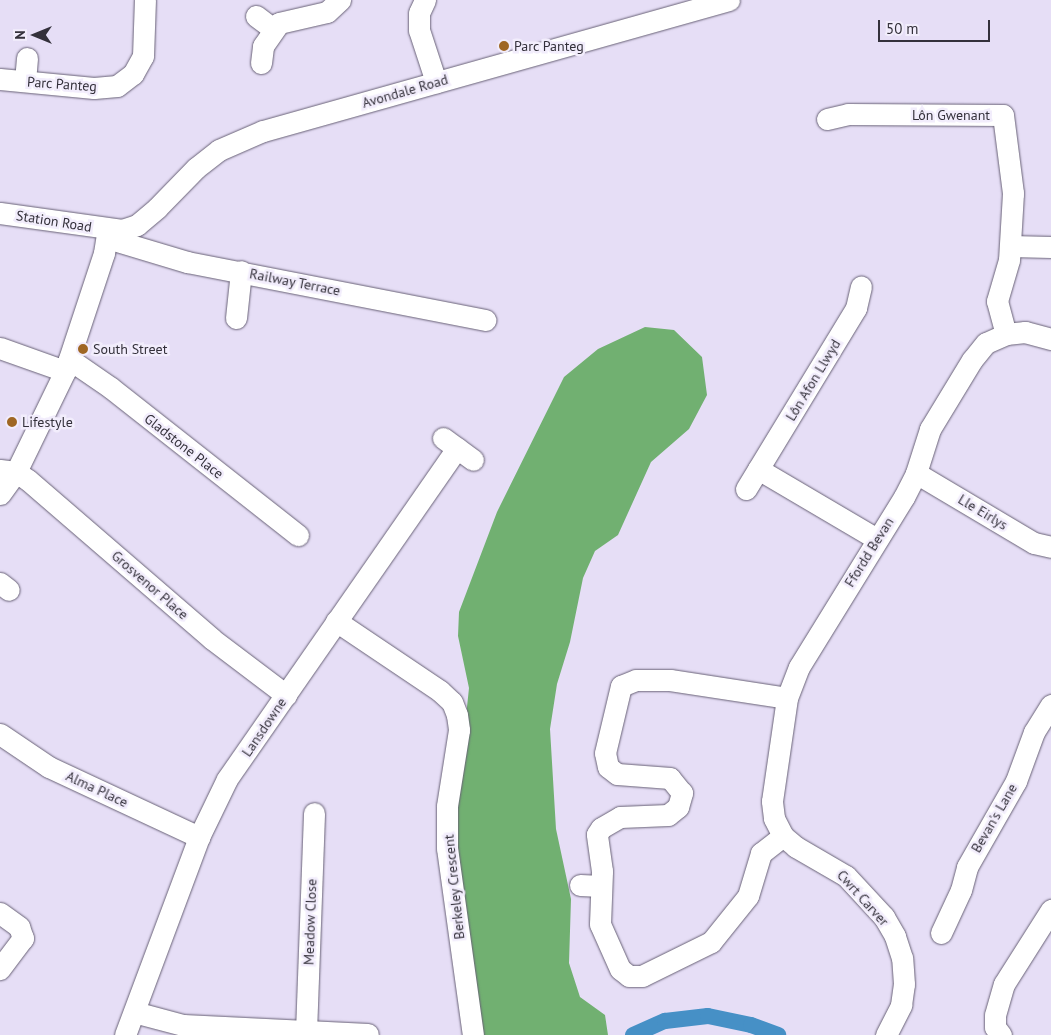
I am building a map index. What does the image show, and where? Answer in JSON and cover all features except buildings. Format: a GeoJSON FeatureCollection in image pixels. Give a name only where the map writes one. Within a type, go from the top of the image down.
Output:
{"type":"FeatureCollection","features":[{"type":"Feature","properties":{"kind":"street","name":"Parc Panteg"},"geometry":{"type":"LineString","coordinates":[[0,79],[94,88],[118,86],[133,74],[142,56],[145,0]]}},
{"type":"Feature","properties":{"kind":"street"},"geometry":{"type":"LineString","coordinates":[[261,63],[263,46],[279,23],[294,18],[327,12],[340,0]]}},
{"type":"Feature","properties":{"kind":"street"},"geometry":{"type":"LineString","coordinates":[[425,0],[419,13],[419,30],[436,82]]}},
{"type":"Feature","properties":{"kind":"street","name":"Avondale Road"},"geometry":{"type":"LineString","coordinates":[[108,234],[137,225],[157,208],[196,168],[218,150],[263,131],[729,0]]}},
{"type":"Feature","properties":{"kind":"street"},"geometry":{"type":"LineString","coordinates":[[256,16],[273,30]]}},
{"type":"Feature","properties":{"kind":"street"},"geometry":{"type":"LineString","coordinates":[[25,81],[27,58]]}},
{"type":"Feature","properties":{"kind":"street","name":"Lôn Gwenant"},"geometry":{"type":"LineString","coordinates":[[828,119],[848,114],[1003,114],[1013,186],[1010,246],[997,301],[1006,334]]}},
{"type":"Feature","properties":{"kind":"street","name":"Station Road"},"geometry":{"type":"LineString","coordinates":[[0,213],[108,234]]}},
{"type":"Feature","properties":{"kind":"street"},"geometry":{"type":"LineString","coordinates":[[0,494],[8,471],[67,365],[108,234]]}},
{"type":"Feature","properties":{"kind":"street","name":"Railway Terrace"},"geometry":{"type":"LineString","coordinates":[[108,234],[187,262],[485,320]]}},
{"type":"Feature","properties":{"kind":"street"},"geometry":{"type":"LineString","coordinates":[[1010,246],[1051,247]]}},
{"type":"Feature","properties":{"kind":"street"},"geometry":{"type":"LineString","coordinates":[[236,318],[241,271]]}},
{"type":"Feature","properties":{"kind":"street","name":"Lôn Afon Llwyd"},"geometry":{"type":"LineString","coordinates":[[746,489],[856,308],[861,287]]}},
{"type":"Feature","properties":{"kind":"street","name":"Ffordd Bevan"},"geometry":{"type":"LineString","coordinates":[[783,836],[774,818],[772,801],[787,698],[799,667],[916,473],[930,429],[972,360],[986,343],[1006,334],[1025,332],[1051,339]]}},
{"type":"Feature","properties":{"kind":"street","name":"Gladstone Place"},"geometry":{"type":"LineString","coordinates":[[0,348],[67,365],[111,388],[298,535]]}},
{"type":"Feature","properties":{"kind":"street","name":"Lansdowne"},"geometry":{"type":"LineString","coordinates":[[125,1035],[199,837],[227,779],[458,449]]}},
{"type":"Feature","properties":{"kind":"street"},"geometry":{"type":"LineString","coordinates":[[758,469],[877,539]]}},
{"type":"Feature","properties":{"kind":"street","name":"Grosvenor Place"},"geometry":{"type":"LineString","coordinates":[[8,471],[212,639],[286,695]]}},
{"type":"Feature","properties":{"kind":"street","name":"Lle Eirlys"},"geometry":{"type":"LineString","coordinates":[[916,473],[1034,543],[1051,547]]}},
{"type":"Feature","properties":{"kind":"street","name":"Berkeley Crescent"},"geometry":{"type":"LineString","coordinates":[[336,621],[440,691],[452,702],[457,715],[459,730],[447,806],[447,848],[473,1035]]}},
{"type":"Feature","properties":{"kind":"street"},"geometry":{"type":"LineString","coordinates":[[783,836],[761,853],[748,896],[711,942],[642,976],[629,976],[620,969],[602,932],[590,886],[602,871],[596,838],[598,830],[620,817],[668,815],[678,807],[682,798],[681,789],[670,778],[617,774],[608,767],[605,753],[617,694],[624,683],[636,680],[670,680],[787,698]]}},
{"type":"Feature","properties":{"kind":"street","name":"Bevan's Lane"},"geometry":{"type":"LineString","coordinates":[[941,933],[961,890],[967,867],[1016,781],[1034,732],[1051,706]]}},
{"type":"Feature","properties":{"kind":"street","name":"Alma Place"},"geometry":{"type":"LineString","coordinates":[[0,734],[49,767],[199,837]]}},
{"type":"Feature","properties":{"kind":"street","name":"Meadow Close"},"geometry":{"type":"LineString","coordinates":[[306,1032],[314,812]]}},
{"type":"Feature","properties":{"kind":"street","name":"Cwrt Carver"},"geometry":{"type":"LineString","coordinates":[[783,836],[796,847],[846,876],[884,917],[895,936],[902,958],[904,984],[901,1005],[886,1035]]}},
{"type":"Feature","properties":{"kind":"street"},"geometry":{"type":"LineString","coordinates":[[1001,1035],[995,1026],[995,1015],[1004,984],[1051,910]]}},
{"type":"Feature","properties":{"kind":"street"},"geometry":{"type":"LineString","coordinates":[[0,913],[20,927],[23,938],[0,969]]}},
{"type":"Feature","properties":{"kind":"street"},"geometry":{"type":"LineString","coordinates":[[134,1012],[183,1025],[368,1034]]}},
{"type":"Feature","properties":{"kind":"green space"},"geometry":{"type":"Polygon","coordinates":[[[645,327],[674,330],[702,357],[707,395],[689,429],[651,462],[618,535],[595,551],[583,578],[570,642],[557,684],[550,729],[556,829],[571,899],[569,963],[580,997],[605,1015],[608,1035],[478,1035],[452,849],[469,688],[458,636],[459,612],[497,512],[564,377],[598,349],[645,327]]]}},
{"type":"Feature","properties":{"kind":"waterway"},"geometry":{"type":"LineString","coordinates":[[633,1035],[665,1021],[708,1016],[751,1025],[778,1035]]}},
{"type":"Feature","properties":{"kind":"place","name":"Parc Panteg"},"geometry":{"type":"Point","coordinates":[504,46]}},
{"type":"Feature","properties":{"kind":"place","name":"South Street"},"geometry":{"type":"Point","coordinates":[83,349]}},
{"type":"Feature","properties":{"kind":"place","name":"Lifestyle"},"geometry":{"type":"Point","coordinates":[12,422]}}]}
